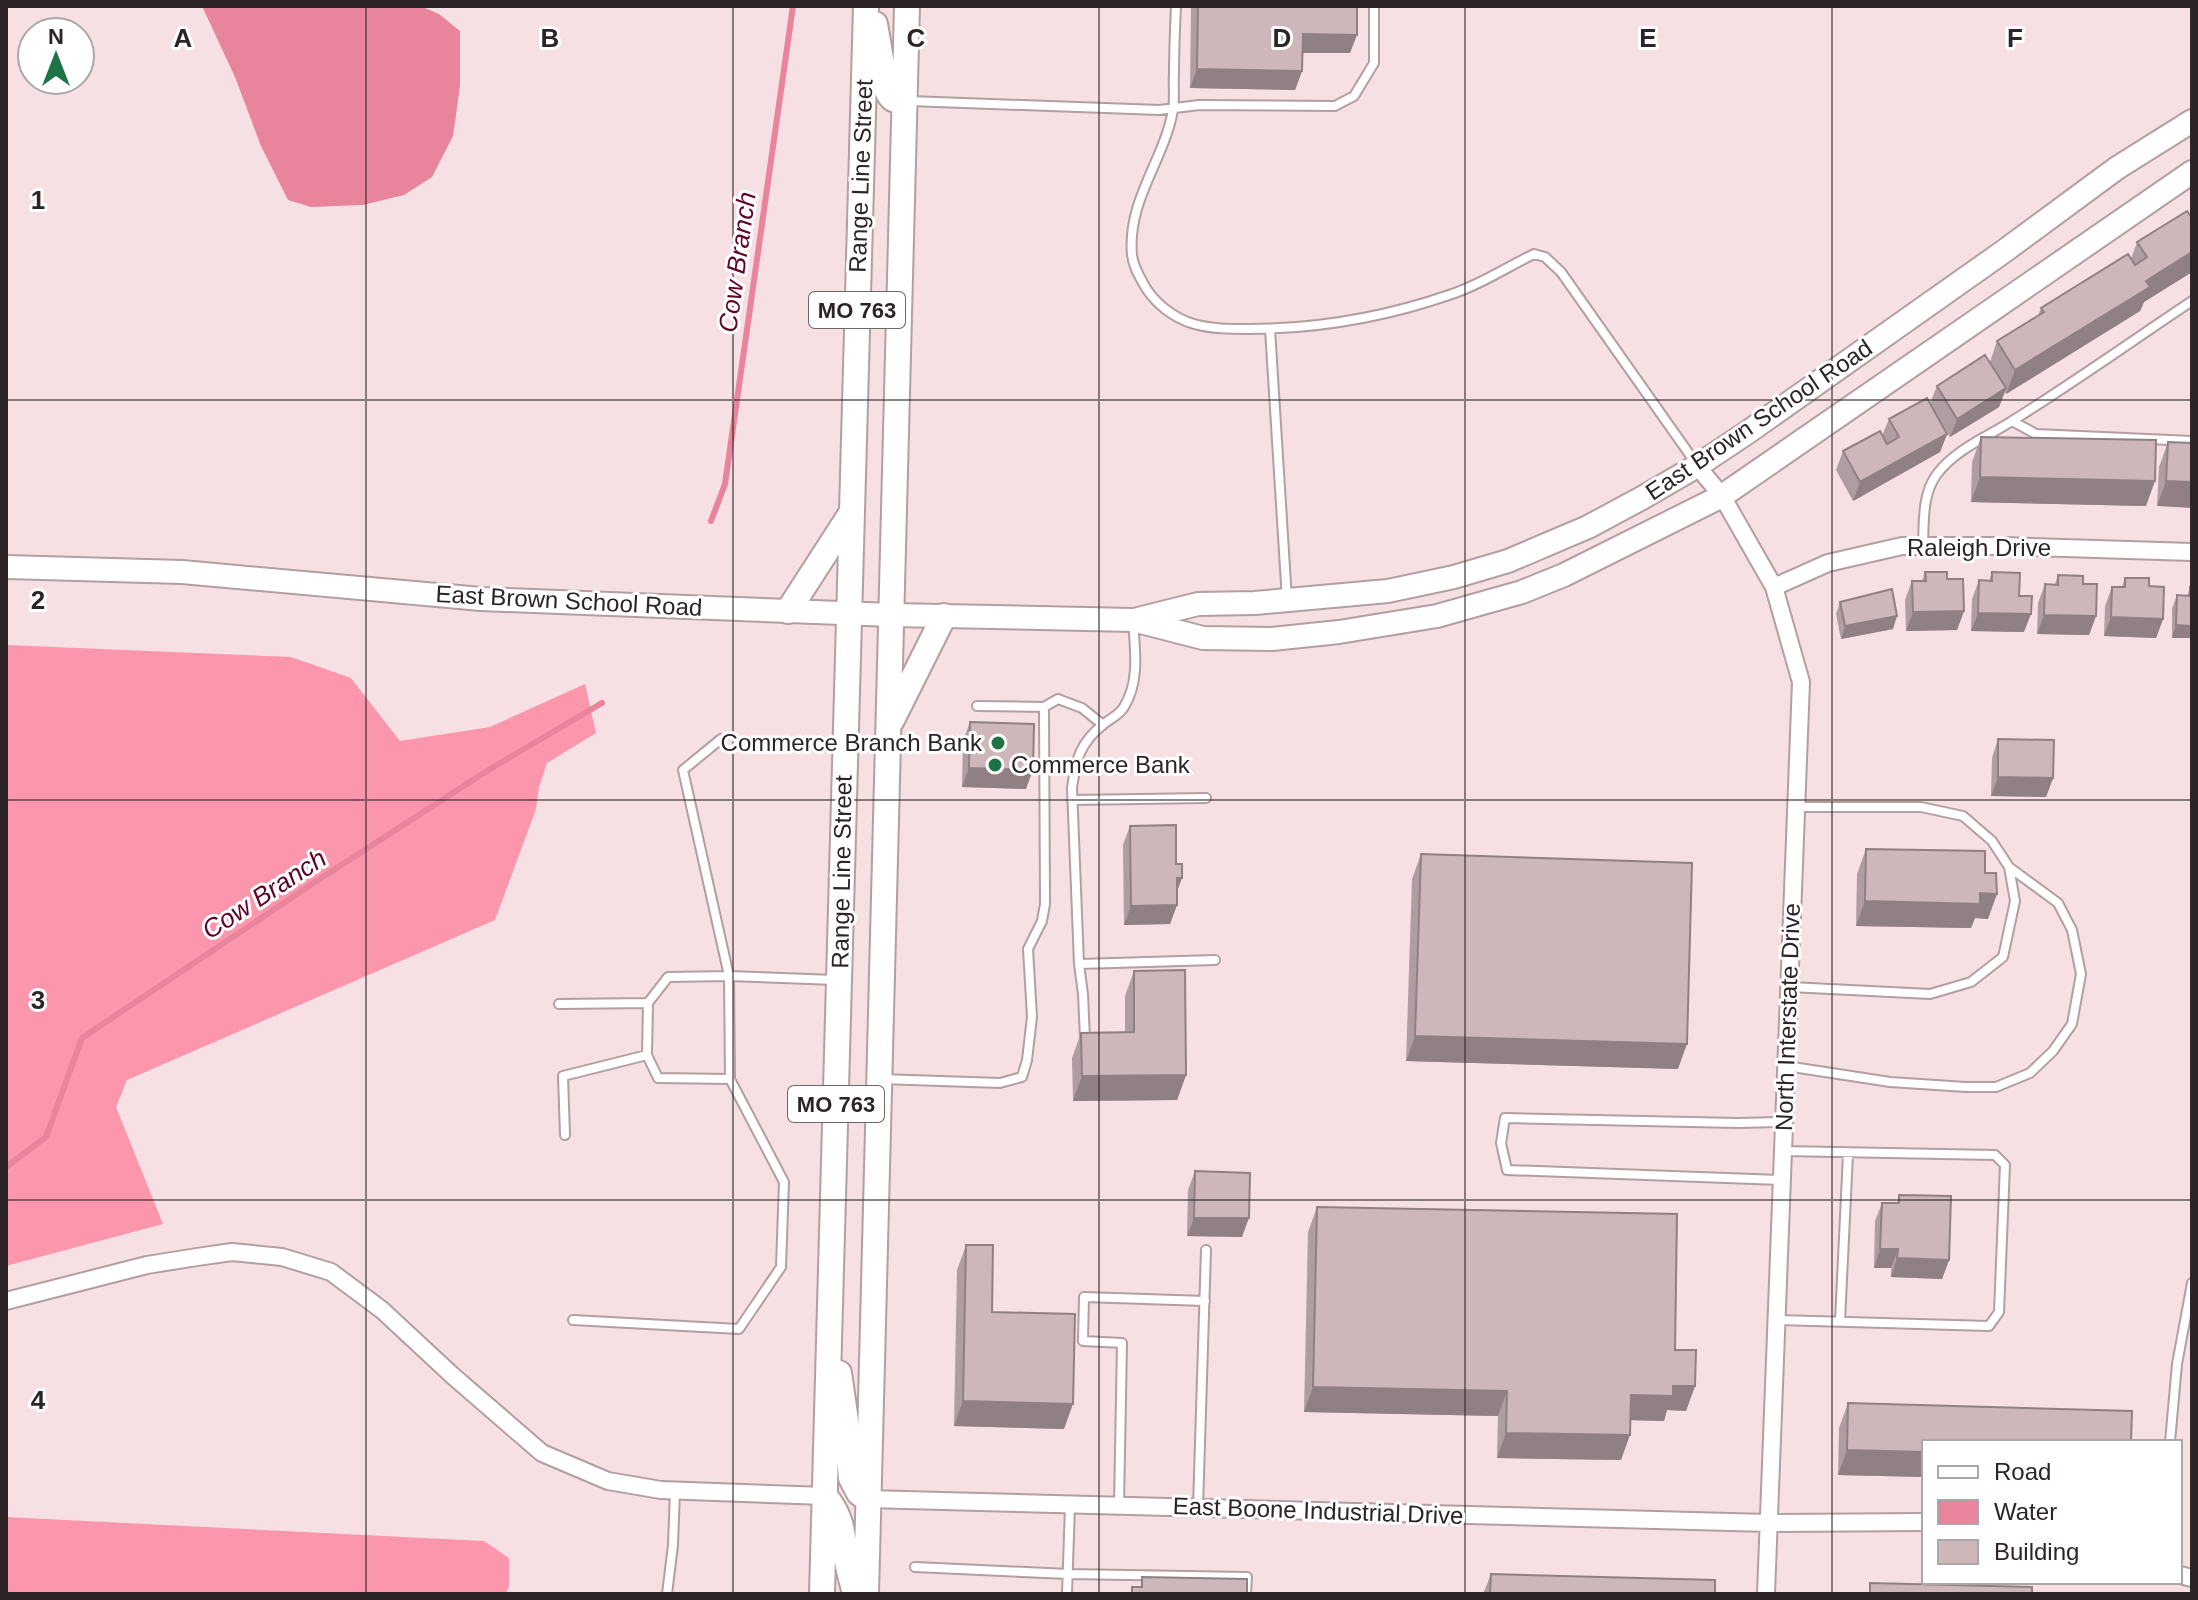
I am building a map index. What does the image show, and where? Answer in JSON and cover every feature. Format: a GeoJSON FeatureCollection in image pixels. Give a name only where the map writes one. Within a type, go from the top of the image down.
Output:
{"type":"FeatureCollection","features":[{"type":"Feature","properties":{"kind":"main road"},"geometry":{"type":"LineString","coordinates":[[869,6],[889,97],[897,102],[905,101]]}},
{"type":"Feature","properties":{"kind":"main road","name":"Range Line Street"},"geometry":{"type":"LineString","coordinates":[[822,1594],[851,513],[869,6]]}},
{"type":"Feature","properties":{"kind":"main road","name":"Range Line Street"},"geometry":{"type":"LineString","coordinates":[[866,1594],[907,6]]}},
{"type":"Feature","properties":{"kind":"main road","name":"East Brown School Road"},"geometry":{"type":"LineString","coordinates":[[1133,620],[1198,604],[1287,601],[1388,591],[1454,577],[1508,561],[1588,527],[1697,466],[1965,279],[2117,168],[2192,121]]}},
{"type":"Feature","properties":{"kind":"main road","name":"East Brown School Road"},"geometry":{"type":"LineString","coordinates":[[6,567],[182,572],[481,599],[892,615],[1133,620],[1203,638],[1272,639],[1437,616],[1522,592],[1564,575],[1722,496],[2192,172]]}},
{"type":"Feature","properties":{"kind":"main road"},"geometry":{"type":"LineString","coordinates":[[788,611],[851,513]]}},
{"type":"Feature","properties":{"kind":"main road"},"geometry":{"type":"LineString","coordinates":[[889,725],[944,616]]}},
{"type":"Feature","properties":{"kind":"main road"},"geometry":{"type":"LineString","coordinates":[[830,1308],[851,1478],[859,1493],[868,1499]]}},
{"type":"Feature","properties":{"kind":"main road"},"geometry":{"type":"LineString","coordinates":[[825,1496],[836,1510],[842,1529],[855,1594]]}},
{"type":"Feature","properties":{"kind":"street","name":"North Interstate Drive"},"geometry":{"type":"LineString","coordinates":[[1697,466],[1722,496],[1774,587],[1801,682],[1766,1594]]}},
{"type":"Feature","properties":{"kind":"street","name":"Raleigh Drive"},"geometry":{"type":"LineString","coordinates":[[1774,587],[1828,563],[1902,546],[2192,552]]}},
{"type":"Feature","properties":{"kind":"street"},"geometry":{"type":"LineString","coordinates":[[6,1301],[147,1265],[197,1257],[232,1252],[282,1257],[331,1272],[382,1310],[542,1453],[608,1481],[661,1490],[825,1496]]}},
{"type":"Feature","properties":{"kind":"street","name":"East Boone Industrial Drive"},"geometry":{"type":"LineString","coordinates":[[868,1499],[1768,1523],[1922,1522]]}},
{"type":"Feature","properties":{"kind":"lane"},"geometry":{"type":"LineString","coordinates":[[1176,6],[1173,108],[1164,143],[1136,206],[1131,234],[1132,259],[1139,276],[1160,304],[1173,315],[1193,324],[1217,329],[1337,324],[1456,293],[1534,254],[1545,257],[1561,272],[1697,466]]}},
{"type":"Feature","properties":{"kind":"lane"},"geometry":{"type":"LineString","coordinates":[[905,101],[1159,110],[1242,104],[1335,106],[1354,96],[1374,63],[1374,6]]}},
{"type":"Feature","properties":{"kind":"lane"},"geometry":{"type":"LineString","coordinates":[[1923,546],[1929,488],[1954,456],[2192,301]]}},
{"type":"Feature","properties":{"kind":"lane"},"geometry":{"type":"LineString","coordinates":[[1270,329],[1287,601]]}},
{"type":"Feature","properties":{"kind":"lane"},"geometry":{"type":"LineString","coordinates":[[2012,421],[2036,434],[2192,441]]}},
{"type":"Feature","properties":{"kind":"lane"},"geometry":{"type":"LineString","coordinates":[[1085,1039],[1072,800],[1076,760],[1086,740],[1122,711],[1131,695],[1136,674],[1133,620]]}},
{"type":"Feature","properties":{"kind":"lane"},"geometry":{"type":"LineString","coordinates":[[977,706],[1044,707],[1058,699],[1082,708],[1103,725]]}},
{"type":"Feature","properties":{"kind":"lane"},"geometry":{"type":"LineString","coordinates":[[879,1079],[1000,1083],[1022,1077],[1032,1017],[1028,949],[1042,921],[1045,904],[1044,707]]}},
{"type":"Feature","properties":{"kind":"lane"},"geometry":{"type":"LineString","coordinates":[[573,1320],[739,1329],[781,1267],[784,1182],[730,1079],[729,976],[683,770],[721,739]]}},
{"type":"Feature","properties":{"kind":"lane"},"geometry":{"type":"LineString","coordinates":[[1072,800],[1206,798]]}},
{"type":"Feature","properties":{"kind":"lane"},"geometry":{"type":"LineString","coordinates":[[1786,1066],[1890,1082],[1996,1087],[2030,1073],[2053,1051],[2072,1024],[2081,974],[2072,930],[2058,903],[2009,867],[1992,841],[1963,816],[1921,807],[1796,807]]}},
{"type":"Feature","properties":{"kind":"lane"},"geometry":{"type":"LineString","coordinates":[[1789,987],[1930,994],[1971,982],[2003,957],[2015,901],[2009,867]]}},
{"type":"Feature","properties":{"kind":"lane"},"geometry":{"type":"LineString","coordinates":[[1079,964],[1215,960]]}},
{"type":"Feature","properties":{"kind":"lane"},"geometry":{"type":"LineString","coordinates":[[730,1079],[658,1078],[647,1055],[648,1003],[668,977],[840,980]]}},
{"type":"Feature","properties":{"kind":"lane"},"geometry":{"type":"LineString","coordinates":[[559,1004],[648,1003]]}},
{"type":"Feature","properties":{"kind":"lane"},"geometry":{"type":"LineString","coordinates":[[565,1135],[563,1076],[647,1055]]}},
{"type":"Feature","properties":{"kind":"lane"},"geometry":{"type":"LineString","coordinates":[[1781,1180],[1507,1170],[1501,1143],[1505,1118],[1784,1122]]}},
{"type":"Feature","properties":{"kind":"lane"},"geometry":{"type":"LineString","coordinates":[[1776,1320],[1989,1326],[1999,1312],[2005,1165],[1995,1155],[1782,1151]]}},
{"type":"Feature","properties":{"kind":"lane"},"geometry":{"type":"LineString","coordinates":[[1840,1321],[1848,1154]]}},
{"type":"Feature","properties":{"kind":"lane"},"geometry":{"type":"LineString","coordinates":[[1198,1507],[1206,1250]]}},
{"type":"Feature","properties":{"kind":"lane"},"geometry":{"type":"LineString","coordinates":[[2170,1440],[2177,1364],[2187,1339],[2192,1283]]}},
{"type":"Feature","properties":{"kind":"lane"},"geometry":{"type":"LineString","coordinates":[[1119,1505],[1122,1343],[1083,1341],[1084,1297],[1205,1301]]}},
{"type":"Feature","properties":{"kind":"lane"},"geometry":{"type":"LineString","coordinates":[[667,1594],[675,1491]]}},
{"type":"Feature","properties":{"kind":"lane"},"geometry":{"type":"LineString","coordinates":[[1067,1594],[1070,1504]]}},
{"type":"Feature","properties":{"kind":"lane"},"geometry":{"type":"LineString","coordinates":[[915,1567],[1247,1577],[1246,1594]]}},
{"type":"Feature","properties":{"kind":"shaded area"},"geometry":{"type":"Polygon","coordinates":[[[6,645],[291,657],[351,678],[400,741],[490,727],[585,684],[596,733],[547,763],[536,809],[495,920],[127,1080],[116,1107],[163,1224],[6,1266],[6,645]]]}},
{"type":"Feature","properties":{"kind":"shaded area"},"geometry":{"type":"Polygon","coordinates":[[[6,1517],[484,1541],[509,1558],[509,1587],[505,1594],[6,1594],[6,1517]]]}},
{"type":"Feature","properties":{"kind":"water"},"geometry":{"type":"Polygon","coordinates":[[[202,6],[420,6],[439,14],[460,31],[460,86],[453,136],[432,177],[404,195],[363,205],[311,207],[288,200],[261,146],[235,77],[202,6]]]}},
{"type":"Feature","properties":{"kind":"building"},"geometry":{"type":"Polygon","coordinates":[[[1198,6],[1357,6],[1357,35],[1303,34],[1302,71],[1197,69],[1198,6]]]}},
{"type":"Feature","properties":{"kind":"building"},"geometry":{"type":"Polygon","coordinates":[[[2187,211],[2192,218],[2192,252],[2146,281],[2150,287],[2015,370],[1997,341],[2044,312],[2041,308],[2128,254],[2135,265],[2147,257],[2137,242],[2187,211]]]}},
{"type":"Feature","properties":{"kind":"building"},"geometry":{"type":"Polygon","coordinates":[[[1985,355],[2006,388],[1957,419],[1937,386],[1985,355]]]}},
{"type":"Feature","properties":{"kind":"building"},"geometry":{"type":"Polygon","coordinates":[[[1927,398],[1947,434],[1860,482],[1843,451],[1880,431],[1887,444],[1899,437],[1889,419],[1927,398]]]}},
{"type":"Feature","properties":{"kind":"building"},"geometry":{"type":"Polygon","coordinates":[[[1981,437],[2156,440],[2155,481],[1980,477],[1981,437]]]}},
{"type":"Feature","properties":{"kind":"building"},"geometry":{"type":"Polygon","coordinates":[[[2168,442],[2192,443],[2192,482],[2166,481],[2168,442]]]}},
{"type":"Feature","properties":{"kind":"building"},"geometry":{"type":"Polygon","coordinates":[[[1925,572],[1947,572],[1947,579],[1963,579],[1964,611],[1913,612],[1912,581],[1926,581],[1925,572]]]}},
{"type":"Feature","properties":{"kind":"building"},"geometry":{"type":"Polygon","coordinates":[[[1992,572],[2020,573],[2019,596],[2032,596],[2031,614],[1978,613],[1979,580],[1992,581],[1992,572]]]}},
{"type":"Feature","properties":{"kind":"building"},"geometry":{"type":"Polygon","coordinates":[[[2058,575],[2083,576],[2083,584],[2097,584],[2096,616],[2044,615],[2045,584],[2058,585],[2058,575]]]}},
{"type":"Feature","properties":{"kind":"building"},"geometry":{"type":"Polygon","coordinates":[[[2125,578],[2149,578],[2149,586],[2164,587],[2163,619],[2111,617],[2112,587],[2125,587],[2125,578]]]}},
{"type":"Feature","properties":{"kind":"building"},"geometry":{"type":"Polygon","coordinates":[[[2190,587],[2192,626],[2176,625],[2177,595],[2190,596],[2190,587]]]}},
{"type":"Feature","properties":{"kind":"building"},"geometry":{"type":"Polygon","coordinates":[[[1892,589],[1897,616],[1845,626],[1840,602],[1892,589]]]}},
{"type":"Feature","properties":{"kind":"building"},"geometry":{"type":"Polygon","coordinates":[[[970,722],[1034,724],[1033,770],[969,768],[970,722]]]}},
{"type":"Feature","properties":{"kind":"building"},"geometry":{"type":"Polygon","coordinates":[[[1998,739],[2054,740],[2053,778],[1998,777],[1998,739]]]}},
{"type":"Feature","properties":{"kind":"building"},"geometry":{"type":"Polygon","coordinates":[[[1176,825],[1176,864],[1182,864],[1182,878],[1177,878],[1177,905],[1131,906],[1130,826],[1176,825]]]}},
{"type":"Feature","properties":{"kind":"building"},"geometry":{"type":"Polygon","coordinates":[[[1866,849],[1985,851],[1985,873],[1996,873],[1997,894],[1980,893],[1980,904],[1865,901],[1866,849]]]}},
{"type":"Feature","properties":{"kind":"building"},"geometry":{"type":"Polygon","coordinates":[[[1421,854],[1692,863],[1687,1044],[1415,1036],[1421,854]]]}},
{"type":"Feature","properties":{"kind":"building"},"geometry":{"type":"Polygon","coordinates":[[[1185,970],[1186,1075],[1082,1076],[1081,1033],[1134,1032],[1134,971],[1185,970]]]}},
{"type":"Feature","properties":{"kind":"building"},"geometry":{"type":"Polygon","coordinates":[[[1195,1171],[1250,1173],[1249,1218],[1194,1218],[1195,1171]]]}},
{"type":"Feature","properties":{"kind":"building"},"geometry":{"type":"Polygon","coordinates":[[[1899,1195],[1951,1196],[1949,1260],[1897,1258],[1898,1249],[1880,1249],[1882,1203],[1899,1203],[1899,1195]]]}},
{"type":"Feature","properties":{"kind":"building"},"geometry":{"type":"Polygon","coordinates":[[[1317,1207],[1677,1214],[1675,1350],[1696,1350],[1695,1386],[1673,1386],[1673,1396],[1631,1395],[1630,1435],[1506,1433],[1507,1391],[1313,1387],[1317,1207]]]}},
{"type":"Feature","properties":{"kind":"building"},"geometry":{"type":"Polygon","coordinates":[[[966,1245],[993,1245],[992,1312],[1075,1314],[1073,1404],[963,1401],[966,1245]]]}},
{"type":"Feature","properties":{"kind":"building"},"geometry":{"type":"Polygon","coordinates":[[[1848,1403],[2132,1411],[2131,1440],[1922,1440],[1922,1452],[1847,1450],[1848,1403]]]}},
{"type":"Feature","properties":{"kind":"building"},"geometry":{"type":"Polygon","coordinates":[[[1491,1574],[1715,1580],[1715,1594],[1490,1594],[1491,1574]]]}},
{"type":"Feature","properties":{"kind":"building"},"geometry":{"type":"Polygon","coordinates":[[[1142,1577],[1247,1579],[1247,1594],[1132,1594],[1132,1587],[1142,1587],[1142,1577]]]}},
{"type":"Feature","properties":{"kind":"building"},"geometry":{"type":"Polygon","coordinates":[[[1870,1583],[2032,1587],[2032,1594],[1870,1594],[1870,1583]]]}},
{"type":"Feature","properties":{"kind":"waterway","name":"Cow Branch"},"geometry":{"type":"LineString","coordinates":[[711,521],[725,484],[793,6]]}},
{"type":"Feature","properties":{"kind":"waterway","name":"Cow Branch"},"geometry":{"type":"LineString","coordinates":[[6,1167],[46,1137],[82,1038],[490,769],[602,703]]}},
{"type":"Feature","properties":{"kind":"place","name":"Commerce Branch Bank"},"geometry":{"type":"Point","coordinates":[998,743]}},
{"type":"Feature","properties":{"kind":"place","name":"Commerce Bank"},"geometry":{"type":"Point","coordinates":[995,765]}}]}
